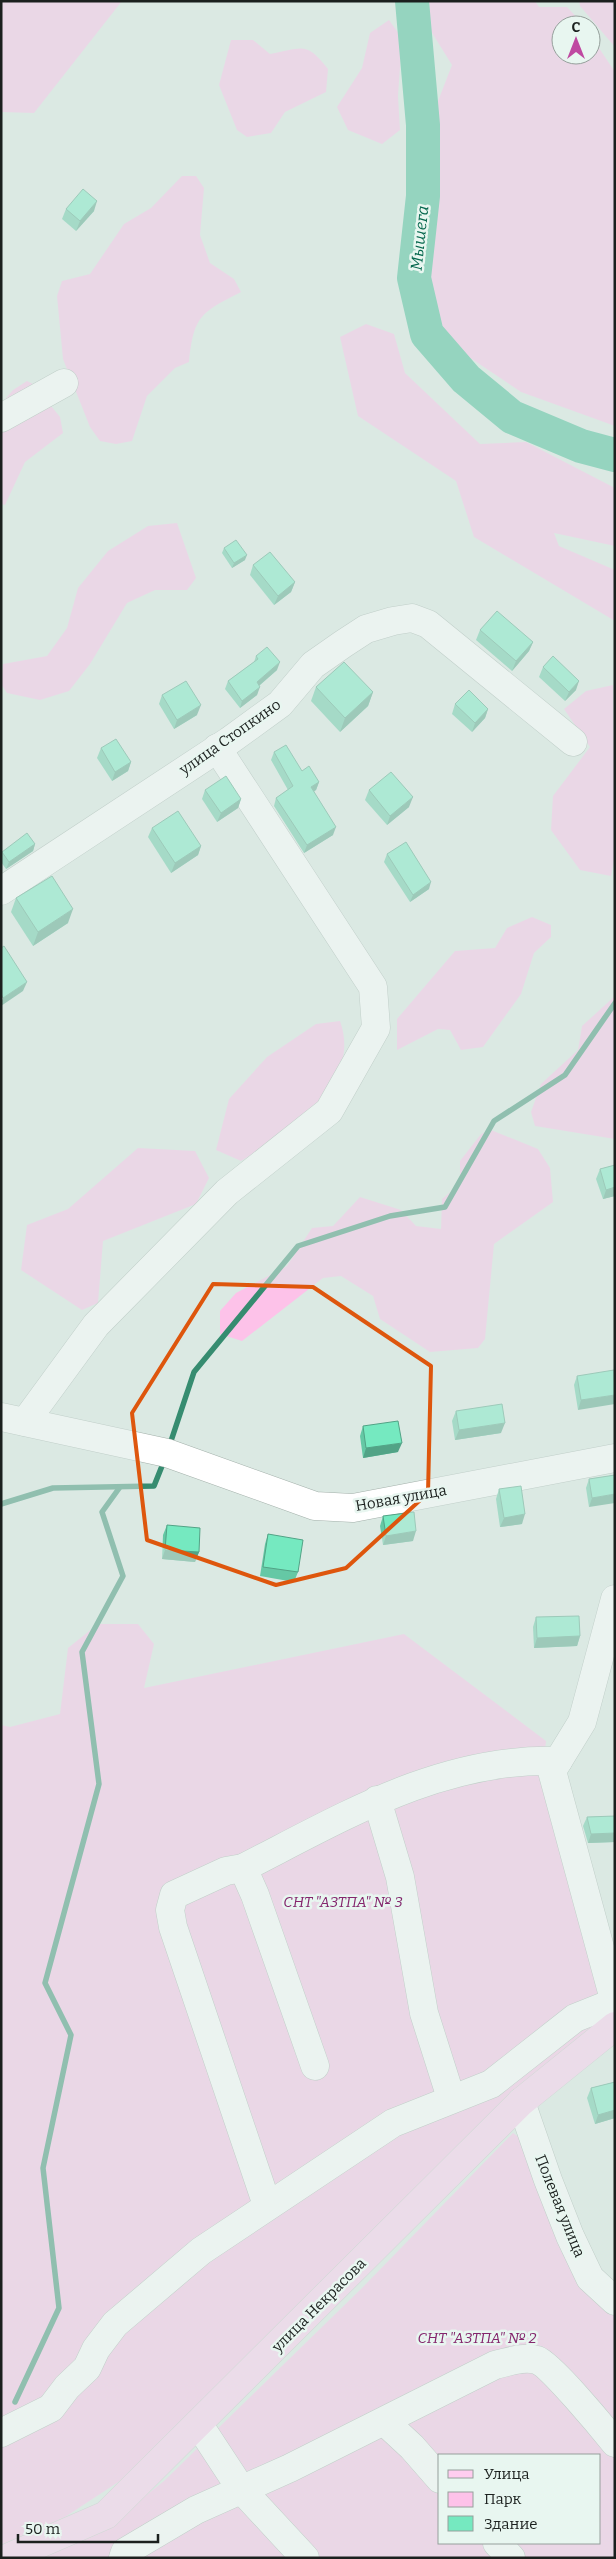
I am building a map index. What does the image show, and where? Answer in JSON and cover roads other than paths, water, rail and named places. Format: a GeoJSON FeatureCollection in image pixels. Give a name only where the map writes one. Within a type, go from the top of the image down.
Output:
{"type":"FeatureCollection","features":[{"type":"Feature","properties":{"kind":"main road","name":"улица Некрасова"},"geometry":{"type":"LineString","coordinates":[[7,2558],[106,2516],[521,2102],[615,2026]]}},
{"type":"Feature","properties":{"kind":"street"},"geometry":{"type":"LineString","coordinates":[[1,418],[64,383]]}},
{"type":"Feature","properties":{"kind":"street","name":"улица Стопкино"},"geometry":{"type":"LineString","coordinates":[[1,891],[280,704],[314,665],[342,644],[366,630],[412,618],[428,624],[573,742]]}},
{"type":"Feature","properties":{"kind":"street"},"geometry":{"type":"LineString","coordinates":[[13,1420],[96,1325],[227,1192],[329,1111],[376,1028],[373,987],[217,748]]}},
{"type":"Feature","properties":{"kind":"street","name":"Новая улица"},"geometry":{"type":"LineString","coordinates":[[13,1420],[168,1453],[314,1506],[353,1508],[615,1458]]}},
{"type":"Feature","properties":{"kind":"street"},"geometry":{"type":"LineString","coordinates":[[1,2433],[52,2408],[67,2387],[87,2368],[96,2349],[129,2312],[201,2251],[393,2122],[491,2084],[575,2018],[615,2002],[552,1771],[582,1722],[615,1599]]}},
{"type":"Feature","properties":{"kind":"street"},"geometry":{"type":"LineString","coordinates":[[267,2205],[173,1928],[170,1910],[174,1895],[226,1871],[243,1868],[377,1800],[440,1776],[490,1765],[530,1760],[558,1761]]}},
{"type":"Feature","properties":{"kind":"street"},"geometry":{"type":"LineString","coordinates":[[377,1800],[400,1877],[424,2013],[451,2098]]}},
{"type":"Feature","properties":{"kind":"street"},"geometry":{"type":"LineString","coordinates":[[243,1868],[255,1895],[314,2066]]}},
{"type":"Feature","properties":{"kind":"street","name":"Полевая улица"},"geometry":{"type":"LineString","coordinates":[[521,2102],[570,2236],[590,2278],[615,2301]]}},
{"type":"Feature","properties":{"kind":"street"},"geometry":{"type":"LineString","coordinates":[[123,2558],[125,2552],[196,2510],[290,2468],[385,2422],[495,2365],[522,2358],[539,2361],[611,2433]]}},
{"type":"Feature","properties":{"kind":"street"},"geometry":{"type":"LineString","coordinates":[[385,2422],[438,2477]]}},
{"type":"Feature","properties":{"kind":"street"},"geometry":{"type":"LineString","coordinates":[[198,2425],[241,2489],[305,2558]]}},
{"type":"Feature","properties":{"kind":"street"},"geometry":{"type":"LineString","coordinates":[[498,2544],[511,2558]]}},
{"type":"Feature","properties":{"kind":"waterway","name":"Мышега"},"geometry":{"type":"LineString","coordinates":[[412,1],[423,125],[423,196],[414,278],[427,334],[466,379],[512,417],[581,446],[615,455]]}},
{"type":"Feature","properties":{"kind":"waterway"},"geometry":{"type":"LineString","coordinates":[[169,1447],[194,1372],[298,1246],[390,1216],[445,1207],[494,1121],[565,1075],[615,1003]]}},
{"type":"Feature","properties":{"kind":"waterway"},"geometry":{"type":"LineString","coordinates":[[1,1504],[53,1488],[154,1486],[164,1461]]}},
{"type":"Feature","properties":{"kind":"waterway"},"geometry":{"type":"LineString","coordinates":[[15,2402],[59,2308],[43,2168],[71,2035],[45,1983],[99,1784],[82,1652],[123,1576],[102,1512],[120,1487]]}},
{"type":"Feature","properties":{"kind":"park label","name":"СНТ \"АЗТПА\" № 3"},"geometry":{"type":"Point","coordinates":[343,1902]}},
{"type":"Feature","properties":{"kind":"park label","name":"СНТ \"АЗТПА\" № 2"},"geometry":{"type":"Point","coordinates":[477,2338]}}]}
